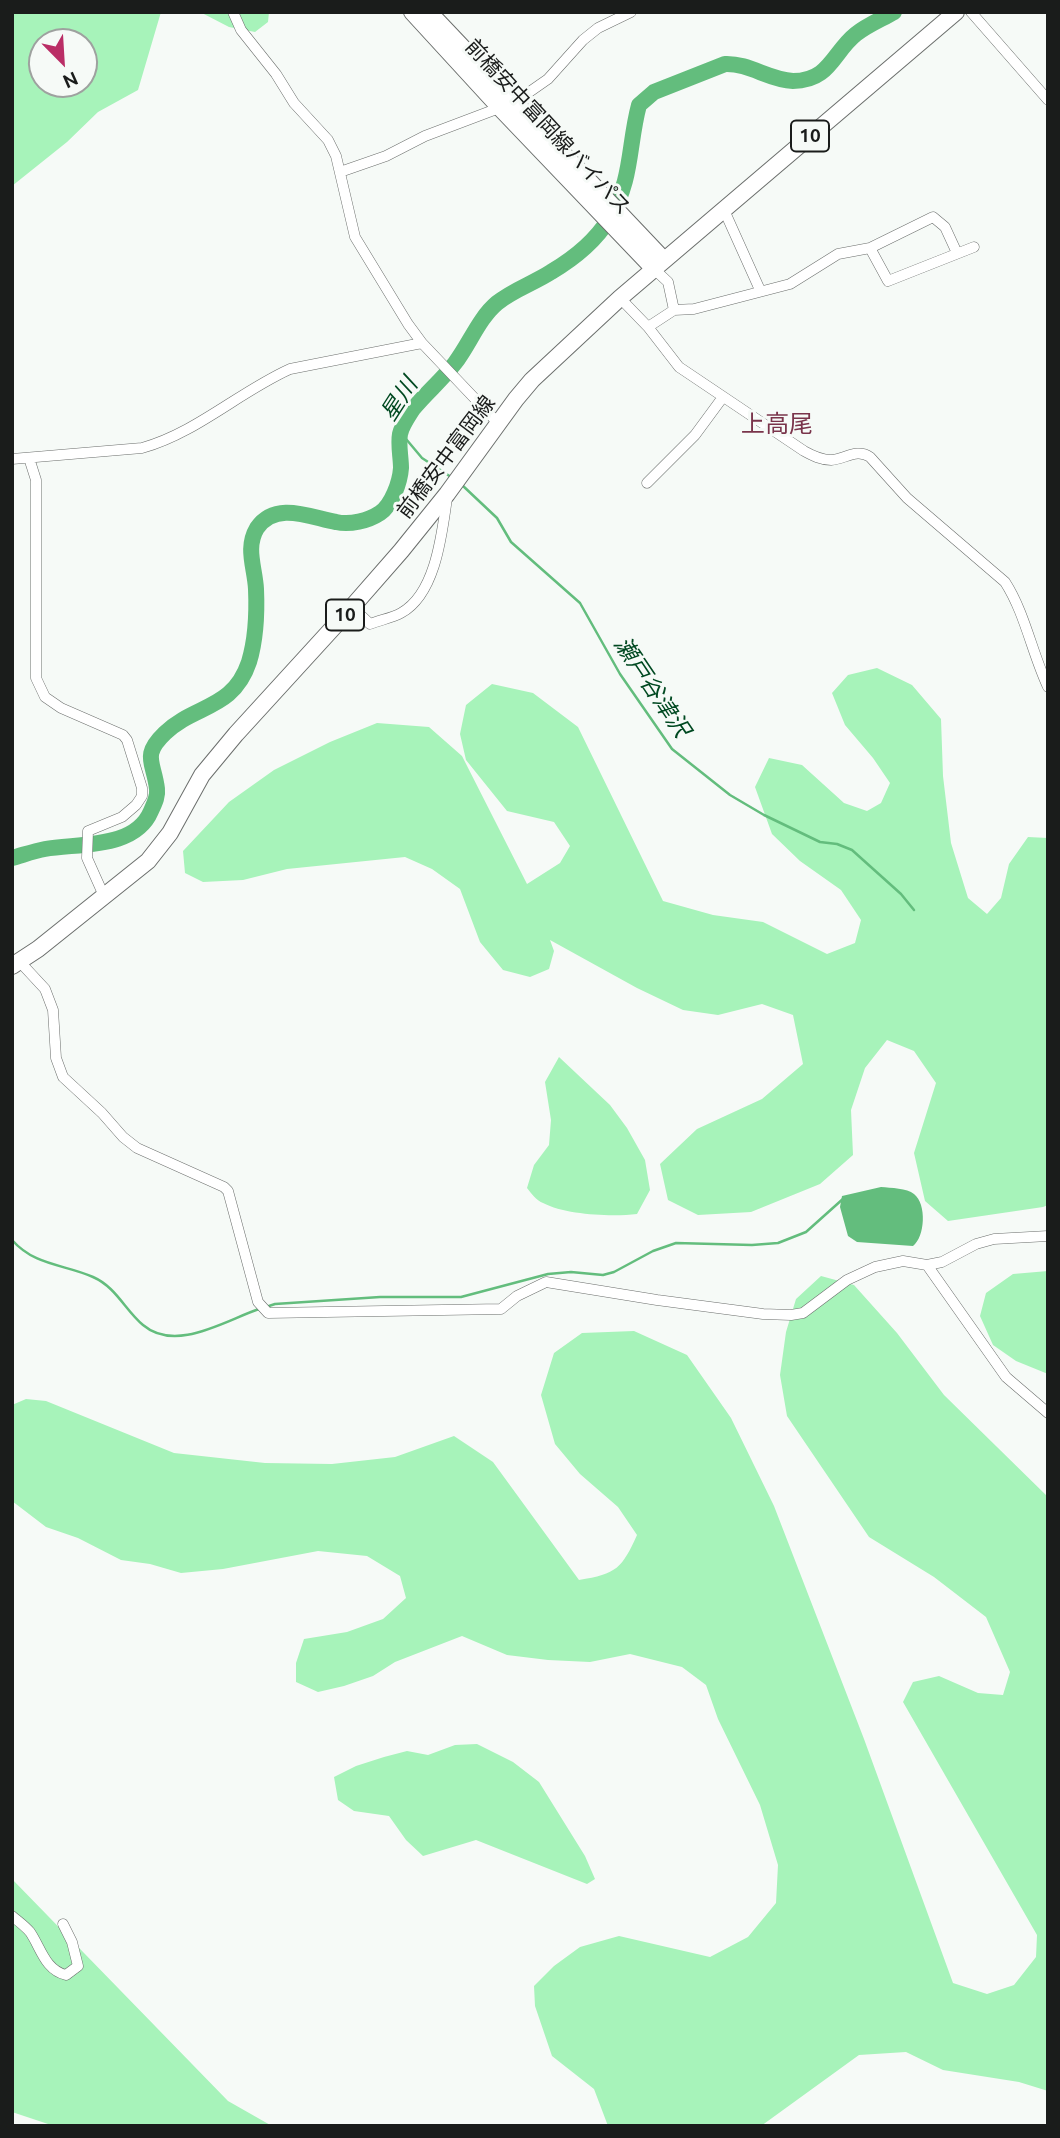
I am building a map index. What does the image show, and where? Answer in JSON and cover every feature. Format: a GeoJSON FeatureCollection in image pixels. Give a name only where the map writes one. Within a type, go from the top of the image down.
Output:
{"type":"FeatureCollection","features":[{"type":"Feature","properties":{"kind":"main road","name":"前橋安中富岡線バイパス"},"geometry":{"type":"LineString","coordinates":[[412,12],[508,106],[659,264]]}},
{"type":"Feature","properties":{"kind":"main road","name":"前橋安中富岡線バイパス"},"geometry":{"type":"LineString","coordinates":[[429,12],[508,106]]}},
{"type":"Feature","properties":{"kind":"main road","name":"前橋安中富岡線"},"geometry":{"type":"LineString","coordinates":[[16,964],[154,854],[170,832],[202,775],[352,607],[447,494],[498,422],[532,380],[659,264],[956,12]]}},
{"type":"Feature","properties":{"kind":"street"},"geometry":{"type":"LineString","coordinates":[[233,12],[241,30],[276,74],[294,103],[328,140],[336,156],[354,232],[361,250],[422,343],[498,422]]}},
{"type":"Feature","properties":{"kind":"street"},"geometry":{"type":"LineString","coordinates":[[340,172],[386,156],[425,136],[508,106],[548,79],[583,40],[598,28],[631,12]]}},
{"type":"Feature","properties":{"kind":"street"},"geometry":{"type":"LineString","coordinates":[[971,12],[1048,100]]}},
{"type":"Feature","properties":{"kind":"street"},"geometry":{"type":"LineString","coordinates":[[724,209],[760,290]]}},
{"type":"Feature","properties":{"kind":"street"},"geometry":{"type":"LineString","coordinates":[[648,327],[674,310],[694,309],[790,284],[838,254],[870,247],[933,217],[945,227],[957,253]]}},
{"type":"Feature","properties":{"kind":"street"},"geometry":{"type":"LineString","coordinates":[[870,247],[888,281],[974,247]]}},
{"type":"Feature","properties":{"kind":"street"},"geometry":{"type":"LineString","coordinates":[[659,264],[668,282],[674,310]]}},
{"type":"Feature","properties":{"kind":"street"},"geometry":{"type":"LineString","coordinates":[[620,298],[648,327],[679,367],[817,458],[831,460],[864,453],[870,457],[907,498],[1005,582],[1013,594],[1037,664],[1048,687]]}},
{"type":"Feature","properties":{"kind":"street"},"geometry":{"type":"LineString","coordinates":[[12,459],[142,448],[157,444],[183,432],[270,378],[290,369],[422,343]]}},
{"type":"Feature","properties":{"kind":"street"},"geometry":{"type":"LineString","coordinates":[[647,483],[695,435],[723,397]]}},
{"type":"Feature","properties":{"kind":"street"},"geometry":{"type":"LineString","coordinates":[[29,458],[36,480],[36,678],[45,697],[61,708],[123,735],[142,788],[142,796],[122,817],[88,831],[87,858],[104,896]]}},
{"type":"Feature","properties":{"kind":"street"},"geometry":{"type":"LineString","coordinates":[[352,607],[370,624],[400,614],[411,606],[432,572],[440,552],[447,494]]}},
{"type":"Feature","properties":{"kind":"street"},"geometry":{"type":"LineString","coordinates":[[16,964],[45,989],[53,1010],[56,1058],[63,1077],[137,1148],[228,1191],[258,1302],[268,1313],[501,1309],[517,1296],[546,1282],[657,1300],[763,1314],[791,1315],[803,1313],[847,1280],[875,1267],[903,1261],[927,1265],[942,1262],[976,1244],[995,1239],[1048,1236]]}},
{"type":"Feature","properties":{"kind":"street"},"geometry":{"type":"LineString","coordinates":[[927,1265],[1006,1377],[1048,1413]]}},
{"type":"Feature","properties":{"kind":"street"},"geometry":{"type":"LineString","coordinates":[[12,1916],[28,1929],[47,1963],[56,1973],[66,1975],[78,1966],[72,1942],[63,1924]]}},
{"type":"Feature","properties":{"kind":"shaded area"},"geometry":{"type":"Polygon","coordinates":[[[14,12],[161,12],[138,90],[98,112],[67,142],[12,186],[14,12]]]}},
{"type":"Feature","properties":{"kind":"shaded area"},"geometry":{"type":"Polygon","coordinates":[[[200,12],[269,12],[268,22],[255,32],[229,27],[200,12]]]}},
{"type":"Feature","properties":{"kind":"shaded area"},"geometry":{"type":"Polygon","coordinates":[[[877,668],[912,685],[941,719],[943,776],[951,843],[968,898],[987,914],[1001,898],[1009,864],[1028,837],[1048,838],[1048,1205],[1043,1207],[948,1221],[925,1201],[914,1153],[936,1083],[914,1051],[887,1040],[865,1068],[851,1110],[853,1155],[820,1184],[751,1212],[698,1215],[668,1200],[660,1164],[697,1129],[762,1099],[803,1064],[793,1015],[762,1004],[718,1015],[683,1010],[550,940],[554,951],[549,969],[530,977],[503,970],[480,942],[460,889],[432,869],[405,857],[287,869],[243,880],[203,882],[185,873],[183,851],[229,802],[274,770],[330,742],[377,723],[429,727],[462,756],[527,884],[560,863],[570,846],[554,822],[507,811],[466,760],[460,734],[466,705],[492,684],[533,693],[578,727],[663,901],[713,915],[763,922],[827,954],[855,943],[861,920],[841,890],[800,861],[772,834],[755,787],[769,758],[802,765],[844,803],[867,811],[881,803],[890,783],[845,725],[832,693],[848,675],[877,668]]]}},
{"type":"Feature","properties":{"kind":"shaded area"},"geometry":{"type":"Polygon","coordinates":[[[559,1057],[610,1105],[645,1160],[650,1190],[637,1214],[576,1213],[541,1202],[527,1188],[534,1165],[549,1145],[551,1120],[545,1082],[559,1057]]]}},
{"type":"Feature","properties":{"kind":"shaded area"},"geometry":{"type":"Polygon","coordinates":[[[881,1187],[907,1191],[918,1199],[923,1220],[920,1235],[913,1246],[857,1242],[848,1236],[840,1207],[842,1196],[881,1187]]]}},
{"type":"Feature","properties":{"kind":"shaded area"},"geometry":{"type":"Polygon","coordinates":[[[1048,1271],[1048,1374],[1016,1361],[993,1345],[980,1316],[986,1293],[1013,1274],[1048,1271]]]}},
{"type":"Feature","properties":{"kind":"shaded area"},"geometry":{"type":"Polygon","coordinates":[[[821,1276],[854,1285],[897,1333],[944,1395],[1048,1497],[1048,2091],[1019,2082],[943,2070],[906,2052],[859,2055],[761,2126],[608,2126],[594,2089],[552,2056],[535,2006],[534,1986],[554,1966],[580,1947],[619,1936],[710,1957],[748,1937],[776,1903],[778,1865],[760,1805],[718,1719],[706,1685],[682,1667],[630,1654],[590,1662],[548,1660],[507,1655],[462,1636],[395,1662],[373,1676],[318,1692],[296,1682],[296,1663],[304,1639],[347,1632],[383,1619],[406,1598],[400,1576],[367,1556],[318,1551],[223,1569],[181,1573],[150,1564],[121,1560],[78,1538],[46,1527],[12,1501],[12,1405],[26,1399],[46,1401],[174,1453],[265,1463],[332,1464],[395,1457],[454,1436],[493,1462],[579,1580],[602,1575],[617,1568],[637,1535],[618,1507],[580,1474],[555,1444],[541,1395],[554,1353],[582,1333],[634,1331],[687,1355],[731,1418],[774,1506],[864,1739],[953,1983],[987,1994],[1014,1985],[1036,1957],[1037,1935],[903,1702],[913,1682],[939,1676],[978,1693],[1003,1695],[1010,1672],[986,1617],[934,1577],[869,1537],[787,1416],[780,1375],[786,1332],[796,1299],[821,1276]]]}},
{"type":"Feature","properties":{"kind":"shaded area"},"geometry":{"type":"Polygon","coordinates":[[[477,1744],[513,1762],[539,1782],[585,1856],[595,1879],[587,1884],[476,1840],[423,1856],[406,1840],[389,1816],[354,1811],[338,1800],[334,1777],[356,1766],[407,1751],[428,1755],[455,1745],[477,1744]]]}},
{"type":"Feature","properties":{"kind":"shaded area"},"geometry":{"type":"Polygon","coordinates":[[[12,1879],[228,2101],[272,2126],[54,2126],[12,2112],[12,1879]]]}},
{"type":"Feature","properties":{"kind":"waterway","name":"星川"},"geometry":{"type":"LineString","coordinates":[[12,858],[45,849],[120,838],[143,823],[157,795],[151,759],[153,748],[165,733],[177,724],[223,698],[242,678],[249,662],[255,635],[256,607],[251,551],[257,528],[265,520],[284,513],[347,523],[370,518],[384,509],[392,499],[399,480],[399,438],[404,424],[413,409],[455,363],[485,316],[503,298],[576,255],[591,242],[609,219],[626,176],[639,105],[654,92],[725,64],[742,66],[784,80],[805,80],[823,71],[856,34],[894,12]]}},
{"type":"Feature","properties":{"kind":"waterway","name":"瀬戸谷津沢"},"geometry":{"type":"LineString","coordinates":[[401,433],[422,458],[451,477]]}},
{"type":"Feature","properties":{"kind":"waterway","name":"瀬戸谷津沢"},"geometry":{"type":"LineString","coordinates":[[462,485],[497,518],[511,542],[580,603],[620,674],[672,749],[730,795],[764,815],[820,842],[837,844],[852,850],[901,894],[914,910]]}},
{"type":"Feature","properties":{"kind":"waterway"},"geometry":{"type":"LineString","coordinates":[[266,1307],[275,1304],[380,1297],[461,1297],[548,1274],[571,1272],[603,1275],[676,1243],[778,1243],[806,1232],[844,1198]]}},
{"type":"Feature","properties":{"kind":"waterway"},"geometry":{"type":"LineString","coordinates":[[12,1240],[40,1260],[101,1281],[143,1325],[156,1333],[170,1336],[201,1332],[259,1309]]}},
{"type":"Feature","properties":{"kind":"district","name":"上高尾"},"geometry":{"type":"Point","coordinates":[777,424]}}]}
